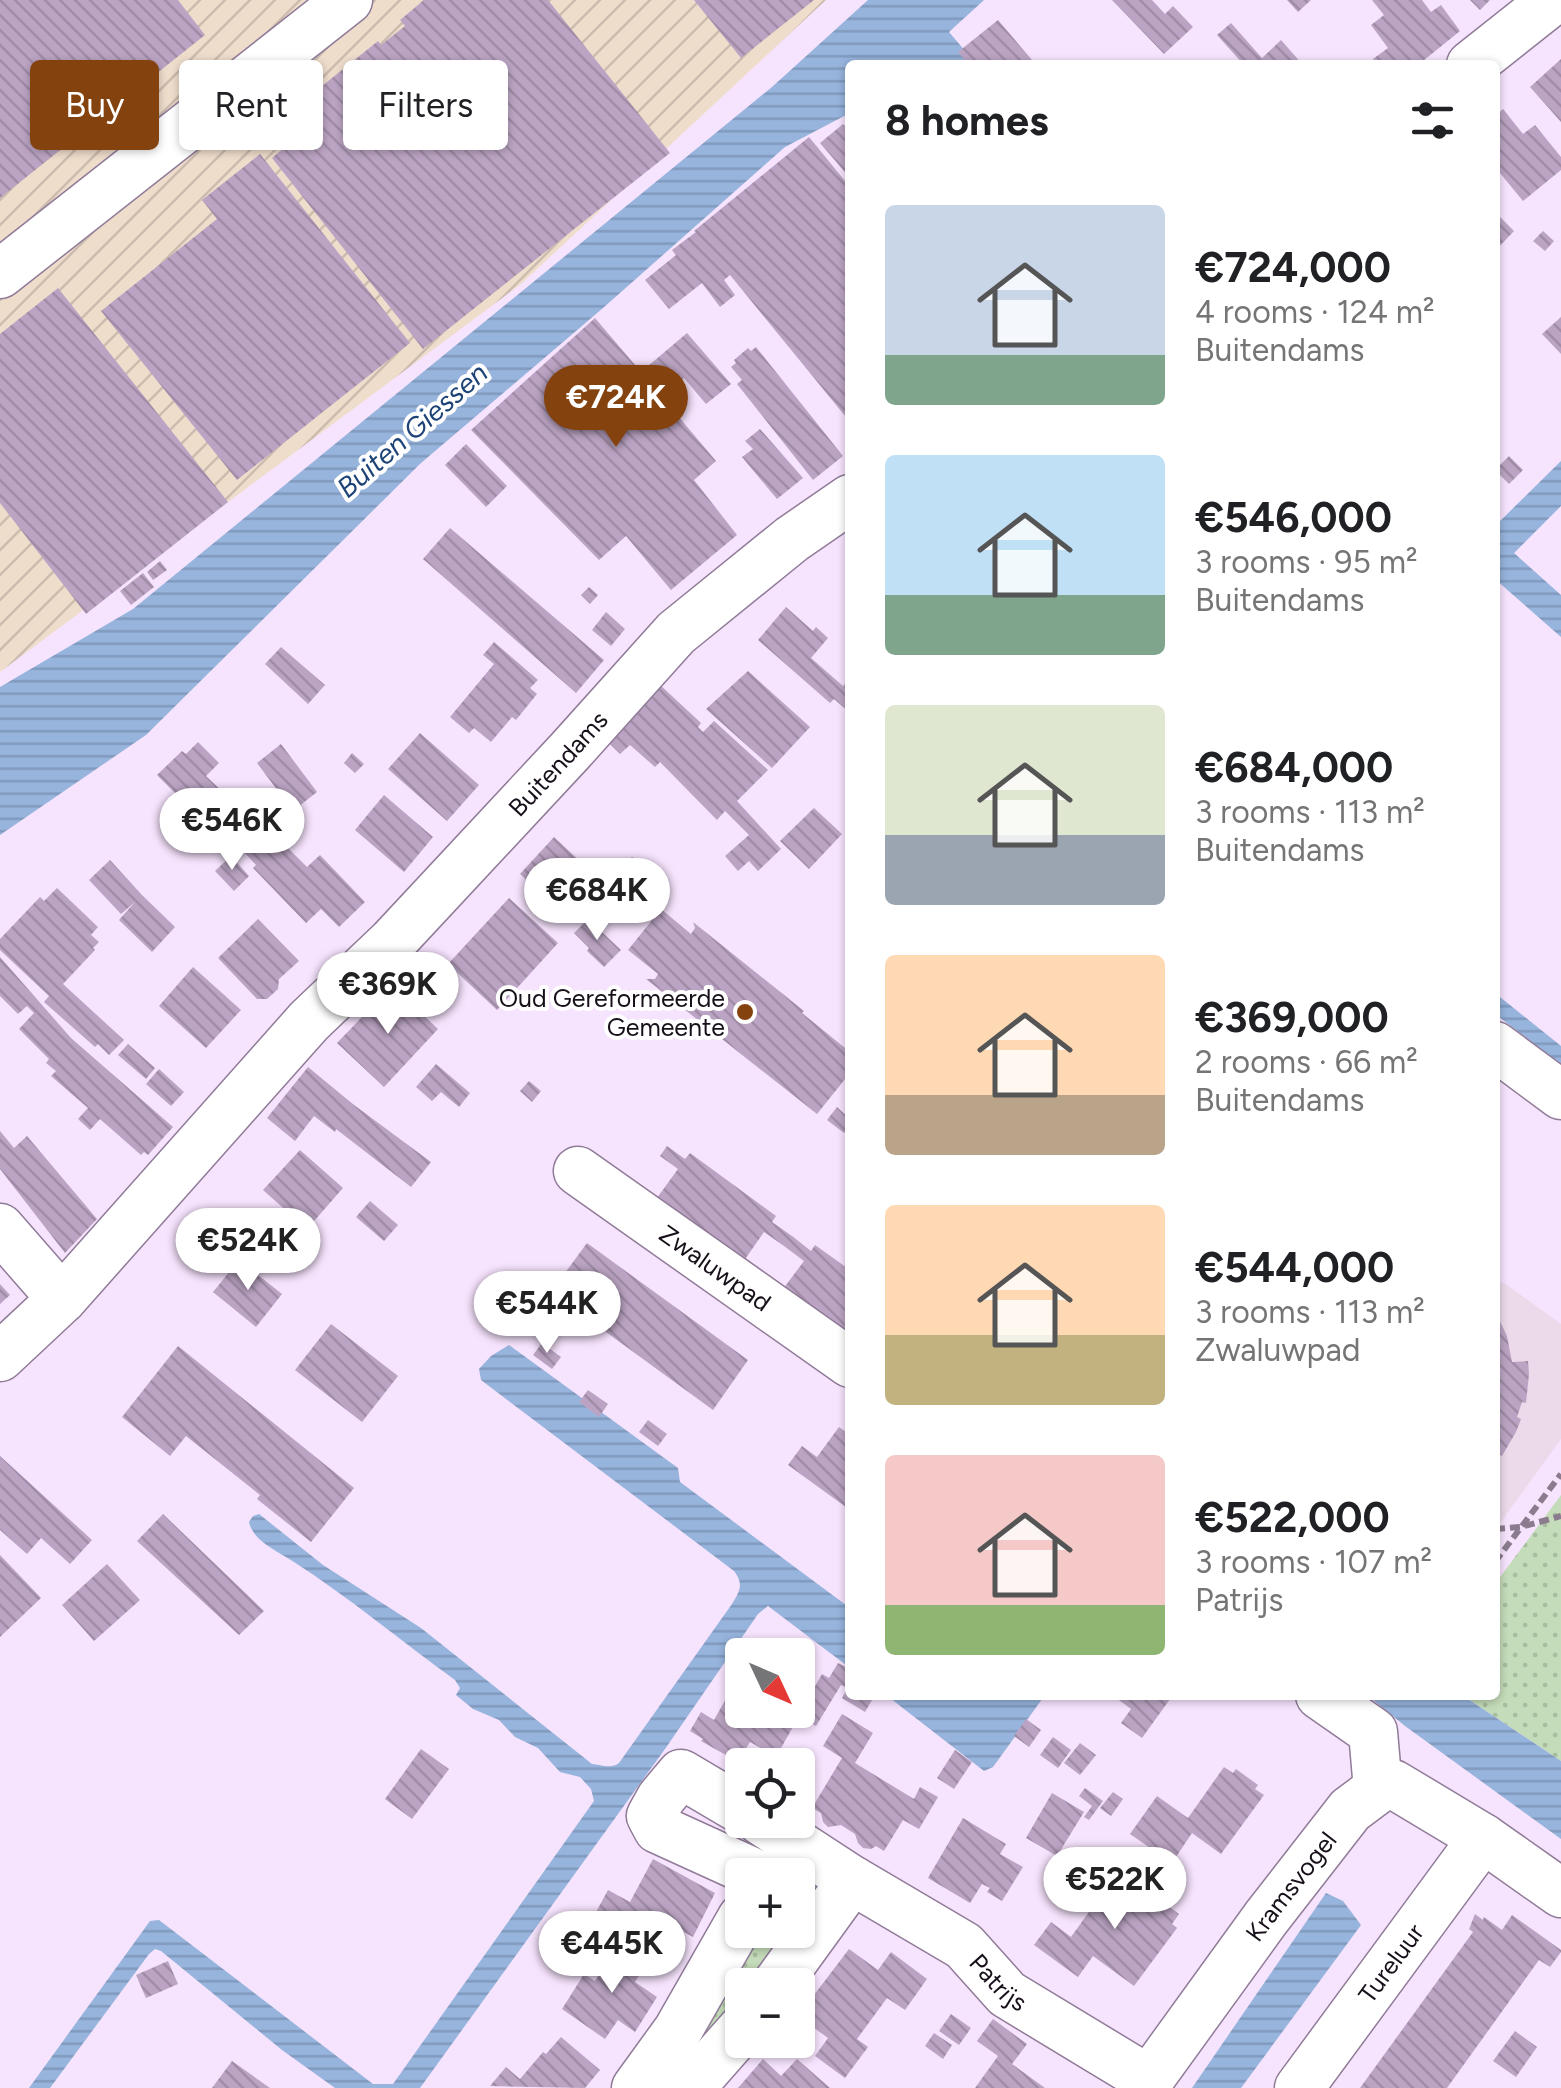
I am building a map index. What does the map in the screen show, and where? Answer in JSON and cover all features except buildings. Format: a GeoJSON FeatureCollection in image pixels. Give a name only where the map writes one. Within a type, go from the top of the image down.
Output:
{"type":"FeatureCollection","features":[{"type":"Feature","properties":{"kind":"street"},"geometry":{"type":"LineString","coordinates":[[0,274],[348,0]]}},
{"type":"Feature","properties":{"kind":"street"},"geometry":{"type":"LineString","coordinates":[[1476,60],[1553,0]]}},
{"type":"Feature","properties":{"kind":"street","name":"Buitendams"},"geometry":{"type":"LineString","coordinates":[[0,1357],[62,1299],[309,1021],[392,942],[676,633],[845,502]]}},
{"type":"Feature","properties":{"kind":"street"},"geometry":{"type":"LineString","coordinates":[[1500,1050],[1561,1095]]}},
{"type":"Feature","properties":{"kind":"street","name":"Zwaluwpad"},"geometry":{"type":"LineString","coordinates":[[578,1170],[845,1359]]}},
{"type":"Feature","properties":{"kind":"street"},"geometry":{"type":"LineString","coordinates":[[0,1228],[62,1299]]}},
{"type":"Feature","properties":{"kind":"street"},"geometry":{"type":"LineString","coordinates":[[1327,1700],[1373,1732],[1378,1789],[1393,1784],[1483,1838],[1561,1893]]}},
{"type":"Feature","properties":{"kind":"street"},"geometry":{"type":"LineString","coordinates":[[725,1800],[681,1774],[651,1816],[658,1828],[725,1859]]}},
{"type":"Feature","properties":{"kind":"street","name":"Kramsvogel"},"geometry":{"type":"LineString","coordinates":[[1146,2084],[1350,1810],[1378,1789]]}},
{"type":"Feature","properties":{"kind":"street","name":"Patrijs"},"geometry":{"type":"LineString","coordinates":[[788,1838],[964,1946],[1007,1994],[1146,2084]]}},
{"type":"Feature","properties":{"kind":"street","name":"Tureluur"},"geometry":{"type":"LineString","coordinates":[[1299,2088],[1483,1838]]}},
{"type":"Feature","properties":{"kind":"street","name":"Patrijs"},"geometry":{"type":"LineString","coordinates":[[815,1879],[852,1880]]}},
{"type":"Feature","properties":{"kind":"street"},"geometry":{"type":"LineString","coordinates":[[788,1968],[852,1880]]}},
{"type":"Feature","properties":{"kind":"street"},"geometry":{"type":"LineString","coordinates":[[636,2088],[678,2030],[725,1948]]}},
{"type":"Feature","properties":{"kind":"street"},"geometry":{"type":"LineString","coordinates":[[690,2088],[725,2048]]}},
{"type":"Feature","properties":{"kind":"path"},"geometry":{"type":"LineString","coordinates":[[1500,1555],[1561,1474]]}},
{"type":"Feature","properties":{"kind":"path"},"geometry":{"type":"LineString","coordinates":[[1500,1528],[1521,1527],[1561,1516]]}},
{"type":"Feature","properties":{"kind":"shaded area"},"geometry":{"type":"Polygon","coordinates":[[[0,0],[826,0],[521,284],[0,672],[0,0]]]}},
{"type":"Feature","properties":{"kind":"shaded area"},"geometry":{"type":"Polygon","coordinates":[[[1500,1282],[1561,1324],[1561,1439],[1500,1523],[1500,1282]]]}},
{"type":"Feature","properties":{"kind":"green space"},"geometry":{"type":"Polygon","coordinates":[[[1561,1495],[1561,1761],[1470,1700],[1500,1700],[1500,1577],[1561,1495]]]}},
{"type":"Feature","properties":{"kind":"green space"},"geometry":{"type":"Polygon","coordinates":[[[737,1948],[779,1948],[767,1968],[728,1968],[737,1948]]]}},
{"type":"Feature","properties":{"kind":"green space"},"geometry":{"type":"Polygon","coordinates":[[[725,1976],[725,2011],[695,2045],[725,1976]]]}},
{"type":"Feature","properties":{"kind":"water","name":"Buiten Giessen"},"geometry":{"type":"Polygon","coordinates":[[[868,0],[984,0],[949,32],[973,60],[845,60],[845,116],[785,147],[421,463],[146,735],[0,835],[0,687],[133,609],[772,87],[868,0]]]}},
{"type":"Feature","properties":{"kind":"water"},"geometry":{"type":"Polygon","coordinates":[[[1561,461],[1561,506],[1514,553],[1561,595],[1561,637],[1500,583],[1500,521],[1561,461]]]}},
{"type":"Feature","properties":{"kind":"water"},"geometry":{"type":"Polygon","coordinates":[[[1500,997],[1561,1046],[1561,1064],[1500,1018],[1500,997]]]}},
{"type":"Feature","properties":{"kind":"water"},"geometry":{"type":"Polygon","coordinates":[[[509,1345],[678,1468],[680,1482],[845,1604],[845,1664],[768,1606],[741,1638],[725,1638],[725,1662],[420,2088],[335,2088],[155,1949],[50,2088],[29,2088],[150,1921],[159,1920],[373,2084],[393,2084],[594,1801],[591,1789],[580,1777],[560,1772],[538,1748],[515,1737],[499,1720],[473,1709],[456,1695],[460,1688],[455,1680],[261,1540],[251,1529],[249,1522],[253,1516],[259,1514],[323,1565],[421,1628],[592,1764],[619,1763],[732,1604],[740,1588],[734,1571],[481,1380],[479,1369],[509,1345]]]}},
{"type":"Feature","properties":{"kind":"water"},"geometry":{"type":"Polygon","coordinates":[[[892,1700],[1041,1700],[993,1767],[984,1771],[892,1700]]]}},
{"type":"Feature","properties":{"kind":"water"},"geometry":{"type":"Polygon","coordinates":[[[1373,1700],[1470,1700],[1561,1761],[1561,1839],[1373,1700]]]}},
{"type":"Feature","properties":{"kind":"water"},"geometry":{"type":"Polygon","coordinates":[[[1326,1893],[1343,1901],[1361,1925],[1241,2088],[1192,2088],[1326,1893]]]}},
{"type":"Feature","properties":{"kind":"place","name":"Oud Gereformeerde Gemeente"},"geometry":{"type":"Point","coordinates":[745,1012]}}]}
